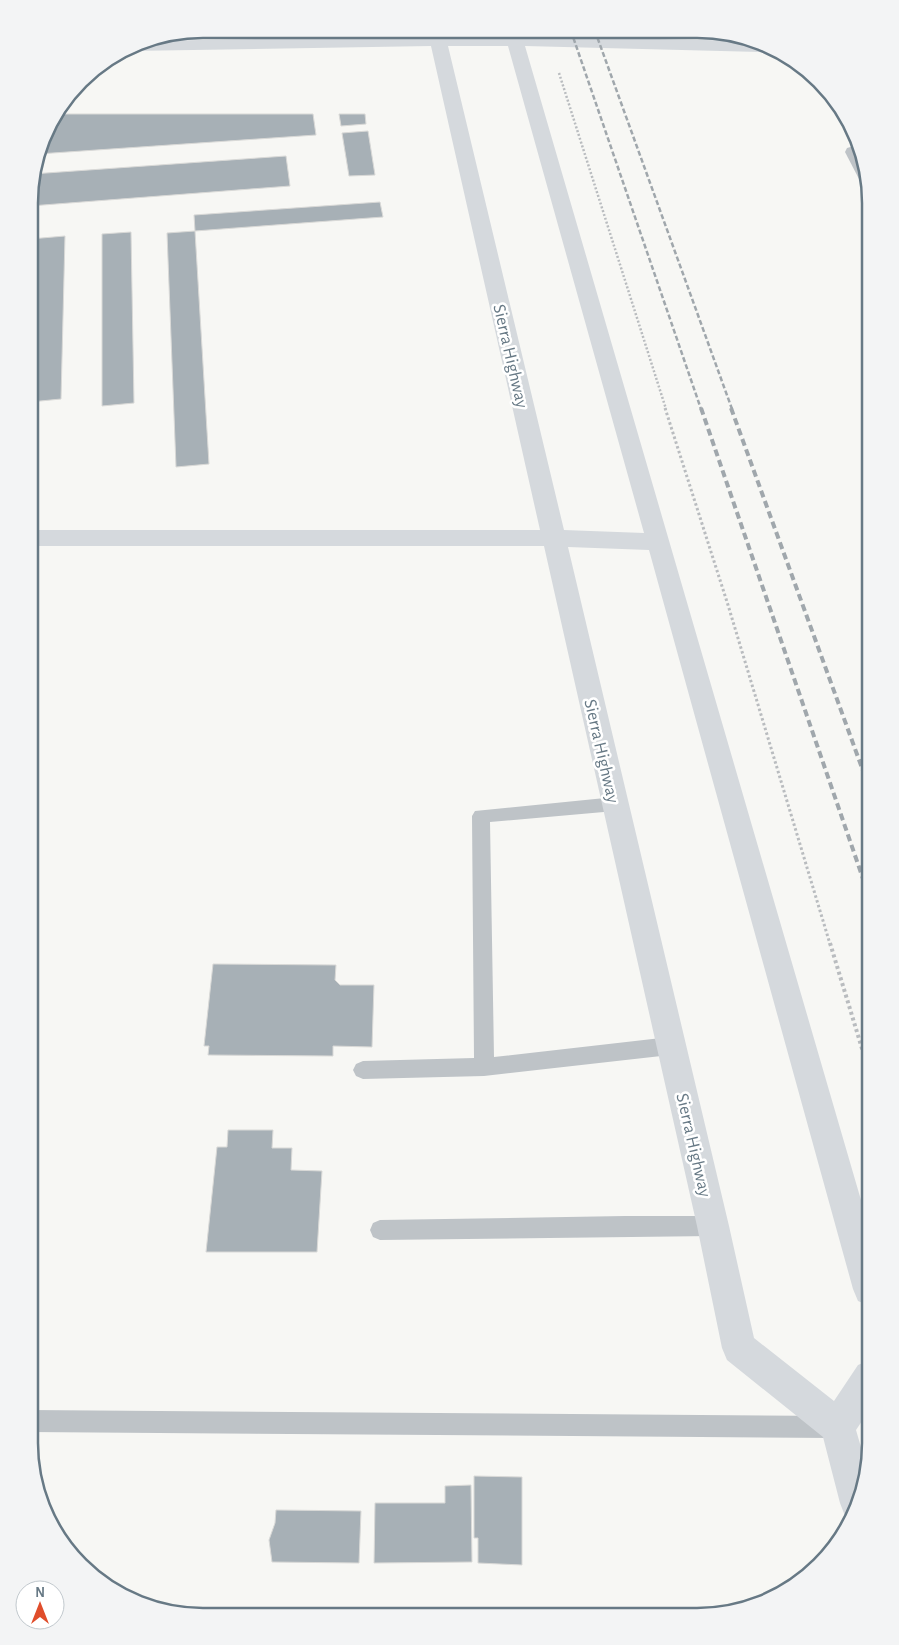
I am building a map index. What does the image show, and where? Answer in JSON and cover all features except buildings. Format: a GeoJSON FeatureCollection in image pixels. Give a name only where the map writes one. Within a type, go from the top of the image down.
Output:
{"type":"FeatureCollection","features":[{"type":"Feature","properties":{"kind":"main road","name":"Sierra Highway"},"geometry":{"type":"LineString","coordinates":[[438,38],[713,1226],[739,1348],[838,1427]]}},
{"type":"Feature","properties":{"kind":"main road"},"geometry":{"type":"LineString","coordinates":[[514,38],[861,1258]]}},
{"type":"Feature","properties":{"kind":"main road"},"geometry":{"type":"LineString","coordinates":[[153,45],[481,40],[752,47]]}},
{"type":"Feature","properties":{"kind":"main road"},"geometry":{"type":"LineString","coordinates":[[38,538],[553,538],[658,542]]}},
{"type":"Feature","properties":{"kind":"main road"},"geometry":{"type":"LineString","coordinates":[[854,1490],[838,1427],[861,1391]]}},
{"type":"Feature","properties":{"kind":"lane"},"geometry":{"type":"LineString","coordinates":[[484,1066],[481,816],[615,804]]}},
{"type":"Feature","properties":{"kind":"lane"},"geometry":{"type":"LineString","coordinates":[[363,1070],[484,1066],[670,1046]]}},
{"type":"Feature","properties":{"kind":"lane"},"geometry":{"type":"LineString","coordinates":[[380,1230],[713,1226]]}},
{"type":"Feature","properties":{"kind":"lane"},"geometry":{"type":"LineString","coordinates":[[38,1421],[838,1427]]}},
{"type":"Feature","properties":{"kind":"path"},"geometry":{"type":"LineString","coordinates":[[557,67],[728,604],[861,1046]]}},
{"type":"Feature","properties":{"kind":"railway"},"geometry":{"type":"LineString","coordinates":[[573,38],[701,409]]}},
{"type":"Feature","properties":{"kind":"railway"},"geometry":{"type":"LineString","coordinates":[[598,38],[732,409]]}},
{"type":"Feature","properties":{"kind":"railway"},"geometry":{"type":"LineString","coordinates":[[701,408],[861,874]]}},
{"type":"Feature","properties":{"kind":"railway"},"geometry":{"type":"LineString","coordinates":[[731,408],[862,767]]}}]}
